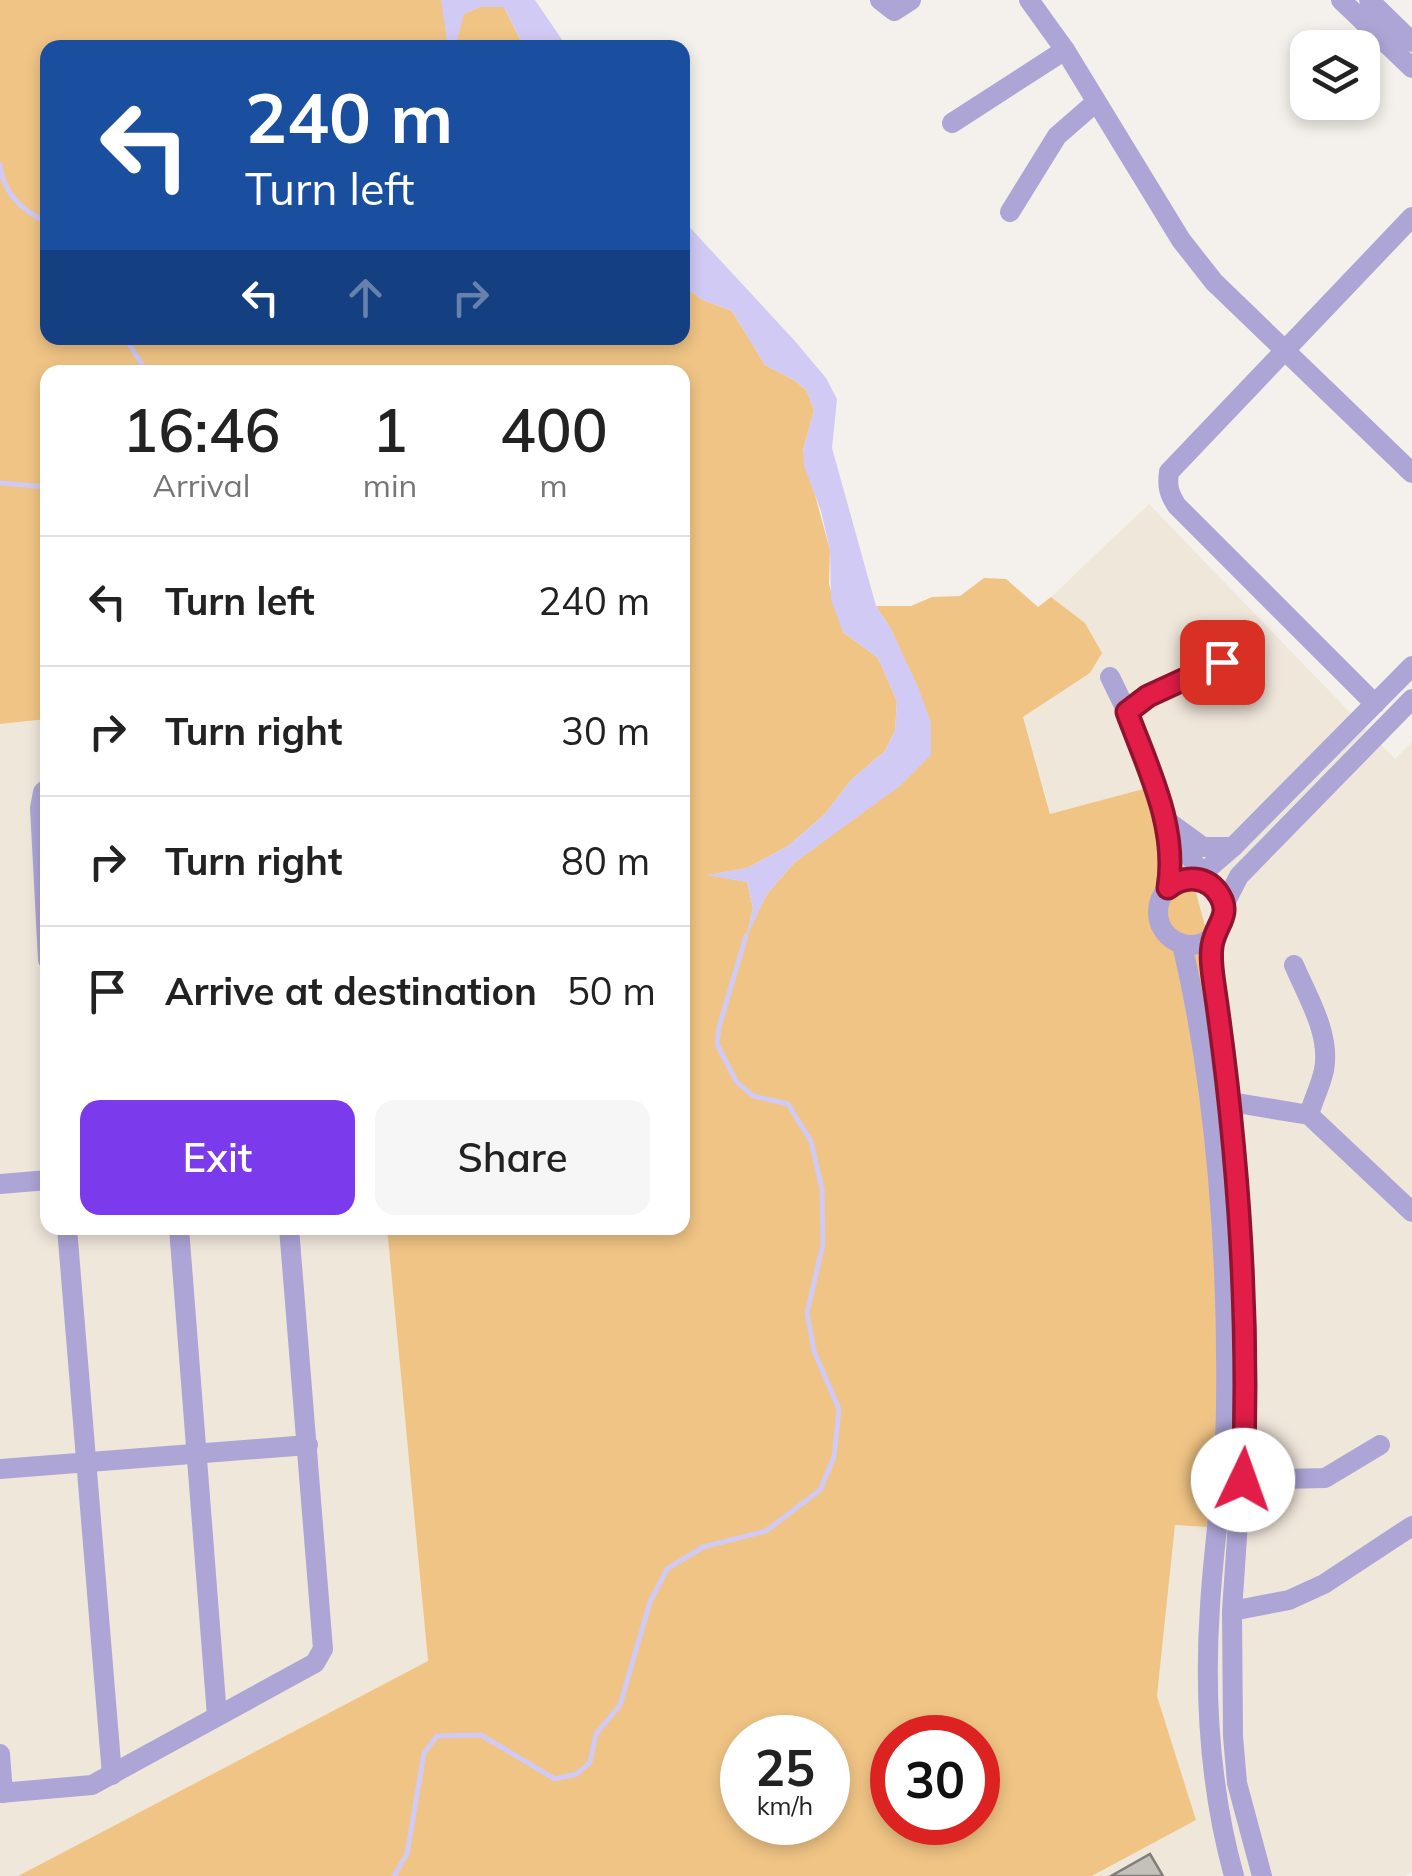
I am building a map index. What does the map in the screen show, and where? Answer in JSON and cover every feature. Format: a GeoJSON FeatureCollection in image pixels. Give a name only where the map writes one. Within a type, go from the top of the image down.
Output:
{"type":"FeatureCollection","features":[{"type":"Feature","properties":{"kind":"street"},"geometry":{"type":"LineString","coordinates":[[880,0],[894,11],[911,0]]}},
{"type":"Feature","properties":{"kind":"street"},"geometry":{"type":"LineString","coordinates":[[1030,0],[1065,50],[1180,240],[1214,282],[1412,473]]}},
{"type":"Feature","properties":{"kind":"street"},"geometry":{"type":"LineString","coordinates":[[1341,0],[1412,68]]}},
{"type":"Feature","properties":{"kind":"street"},"geometry":{"type":"LineString","coordinates":[[1369,0],[1412,42]]}},
{"type":"Feature","properties":{"kind":"street"},"geometry":{"type":"LineString","coordinates":[[952,123],[1065,50]]}},
{"type":"Feature","properties":{"kind":"street"},"geometry":{"type":"LineString","coordinates":[[1010,212],[1057,136],[1096,102]]}},
{"type":"Feature","properties":{"kind":"street"},"geometry":{"type":"LineString","coordinates":[[1375,704],[1176,506],[1169,495],[1170,472],[1412,217]]}},
{"type":"Feature","properties":{"kind":"street"},"geometry":{"type":"LineString","coordinates":[[1127,712],[1148,696],[1252,648]]}},
{"type":"Feature","properties":{"kind":"street"},"geometry":{"type":"LineString","coordinates":[[1168,888],[1199,877],[1233,847],[1412,666]]}},
{"type":"Feature","properties":{"kind":"street"},"geometry":{"type":"LineString","coordinates":[[1110,677],[1127,712],[1166,820],[1199,877],[1214,888],[1224,905]]}},
{"type":"Feature","properties":{"kind":"street"},"geometry":{"type":"LineString","coordinates":[[1166,820],[1171,858],[1168,888],[1158,906],[1159,920],[1170,938],[1182,944],[1202,944],[1222,926],[1224,905],[1239,876],[1412,699]]}},
{"type":"Feature","properties":{"kind":"street"},"geometry":{"type":"LineString","coordinates":[[1166,820],[1202,847],[1233,847]]}},
{"type":"Feature","properties":{"kind":"street"},"geometry":{"type":"LineString","coordinates":[[1214,937],[1212,969],[1231,1102],[1242,1258],[1246,1404],[1230,1692],[1237,1783],[1262,1876]]}},
{"type":"Feature","properties":{"kind":"street"},"geometry":{"type":"LineString","coordinates":[[1182,944],[1210,1104],[1222,1259],[1226,1403],[1210,1608],[1210,1736],[1221,1832],[1234,1876]]}},
{"type":"Feature","properties":{"kind":"street"},"geometry":{"type":"LineString","coordinates":[[1294,965],[1325,1047],[1324,1068],[1308,1114]]}},
{"type":"Feature","properties":{"kind":"street"},"geometry":{"type":"LineString","coordinates":[[1231,1102],[1308,1114],[1412,1212]]}},
{"type":"Feature","properties":{"kind":"street"},"geometry":{"type":"LineString","coordinates":[[0,1184],[40,1181]]}},
{"type":"Feature","properties":{"kind":"street"},"geometry":{"type":"LineString","coordinates":[[68,1235],[112,1775]]}},
{"type":"Feature","properties":{"kind":"street"},"geometry":{"type":"LineString","coordinates":[[180,1235],[217,1716]]}},
{"type":"Feature","properties":{"kind":"street"},"geometry":{"type":"LineString","coordinates":[[0,1754],[2,1793],[92,1785],[315,1663],[323,1648],[290,1235]]}},
{"type":"Feature","properties":{"kind":"street"},"geometry":{"type":"LineString","coordinates":[[0,1468],[308,1445]]}},
{"type":"Feature","properties":{"kind":"street"},"geometry":{"type":"LineString","coordinates":[[1243,1480],[1325,1478],[1380,1445]]}},
{"type":"Feature","properties":{"kind":"street"},"geometry":{"type":"LineString","coordinates":[[1232,1611],[1289,1600],[1324,1584],[1412,1526]]}},
{"type":"Feature","properties":{"kind":"shaded area"},"geometry":{"type":"Polygon","coordinates":[[[0,0],[441,0],[447,40],[40,40],[40,345],[690,345],[690,291],[732,311],[765,365],[807,391],[814,410],[803,451],[830,550],[829,584],[843,632],[878,658],[897,701],[895,731],[885,751],[851,780],[824,815],[788,846],[747,868],[709,875],[747,882],[753,908],[747,934],[767,894],[794,863],[840,829],[931,723],[891,629],[876,606],[911,606],[932,597],[960,596],[984,578],[1006,579],[1038,607],[1051,597],[1085,623],[1102,653],[1090,673],[1023,717],[1050,814],[1147,788],[1196,893],[1212,952],[1235,1146],[1239,1529],[1175,1525],[1157,1696],[1196,1820],[1092,1876],[18,1876],[428,1661],[388,1235],[690,1235],[690,365],[40,365],[40,720],[0,724],[0,0]]]}},
{"type":"Feature","properties":{"kind":"shaded area"},"geometry":{"type":"Polygon","coordinates":[[[441,0],[535,0],[562,40],[520,40],[504,7],[480,7],[464,14],[457,40],[447,40],[441,0]]]}},
{"type":"Feature","properties":{"kind":"shaded area"},"geometry":{"type":"Polygon","coordinates":[[[480,7],[504,7],[520,40],[457,40],[463,14],[480,7]]]}},
{"type":"Feature","properties":{"kind":"shaded area"},"geometry":{"type":"Polygon","coordinates":[[[690,228],[794,340],[826,378],[837,399],[832,448],[876,606],[891,629],[931,723],[931,755],[900,786],[794,863],[767,894],[745,941],[753,908],[747,882],[706,875],[747,868],[788,846],[824,815],[851,780],[885,751],[895,731],[897,701],[878,658],[843,632],[831,600],[830,550],[804,466],[803,451],[814,410],[807,391],[765,365],[732,311],[690,291],[690,228]]]}},
{"type":"Feature","properties":{"kind":"shaded area"},"geometry":{"type":"Polygon","coordinates":[[[1149,504],[1395,759],[1412,742],[1412,1872],[1406,1876],[1093,1876],[1196,1820],[1157,1696],[1175,1525],[1238,1529],[1147,788],[1051,815],[1023,717],[1090,673],[1085,623],[1051,597],[1149,504]]]}},
{"type":"Feature","properties":{"kind":"shaded area"},"geometry":{"type":"Polygon","coordinates":[[[40,720],[40,1235],[388,1235],[428,1661],[18,1876],[0,1876],[0,724],[40,720]]]}},
{"type":"Feature","properties":{"kind":"building"},"geometry":{"type":"Polygon","coordinates":[[[1150,1854],[1163,1876],[1111,1876],[1150,1854]]]}},
{"type":"Feature","properties":{"kind":"waterway"},"geometry":{"type":"LineString","coordinates":[[0,165],[15,200],[40,219]]}},
{"type":"Feature","properties":{"kind":"waterway"},"geometry":{"type":"LineString","coordinates":[[130,345],[142,365]]}},
{"type":"Feature","properties":{"kind":"waterway"},"geometry":{"type":"LineString","coordinates":[[0,483],[40,486]]}},
{"type":"Feature","properties":{"kind":"waterway"},"geometry":{"type":"LineString","coordinates":[[394,1876],[407,1854],[424,1753],[437,1736],[481,1735],[555,1779],[577,1774],[590,1762],[596,1734],[620,1705],[650,1602],[667,1569],[703,1547],[766,1531],[820,1490],[834,1457],[839,1409],[814,1351],[807,1313],[823,1244],[822,1189],[811,1141],[788,1104],[753,1096],[736,1081],[717,1044],[746,936]]}},
{"type":"Feature","properties":{"kind":"route"},"geometry":{"type":"LineString","coordinates":[[1222,662],[1148,696],[1127,712],[1166,820],[1171,858],[1168,888],[1185,879],[1202,880],[1214,888],[1224,905],[1222,926],[1214,937],[1212,969],[1231,1102],[1242,1258],[1246,1404],[1243,1480]]}}]}
